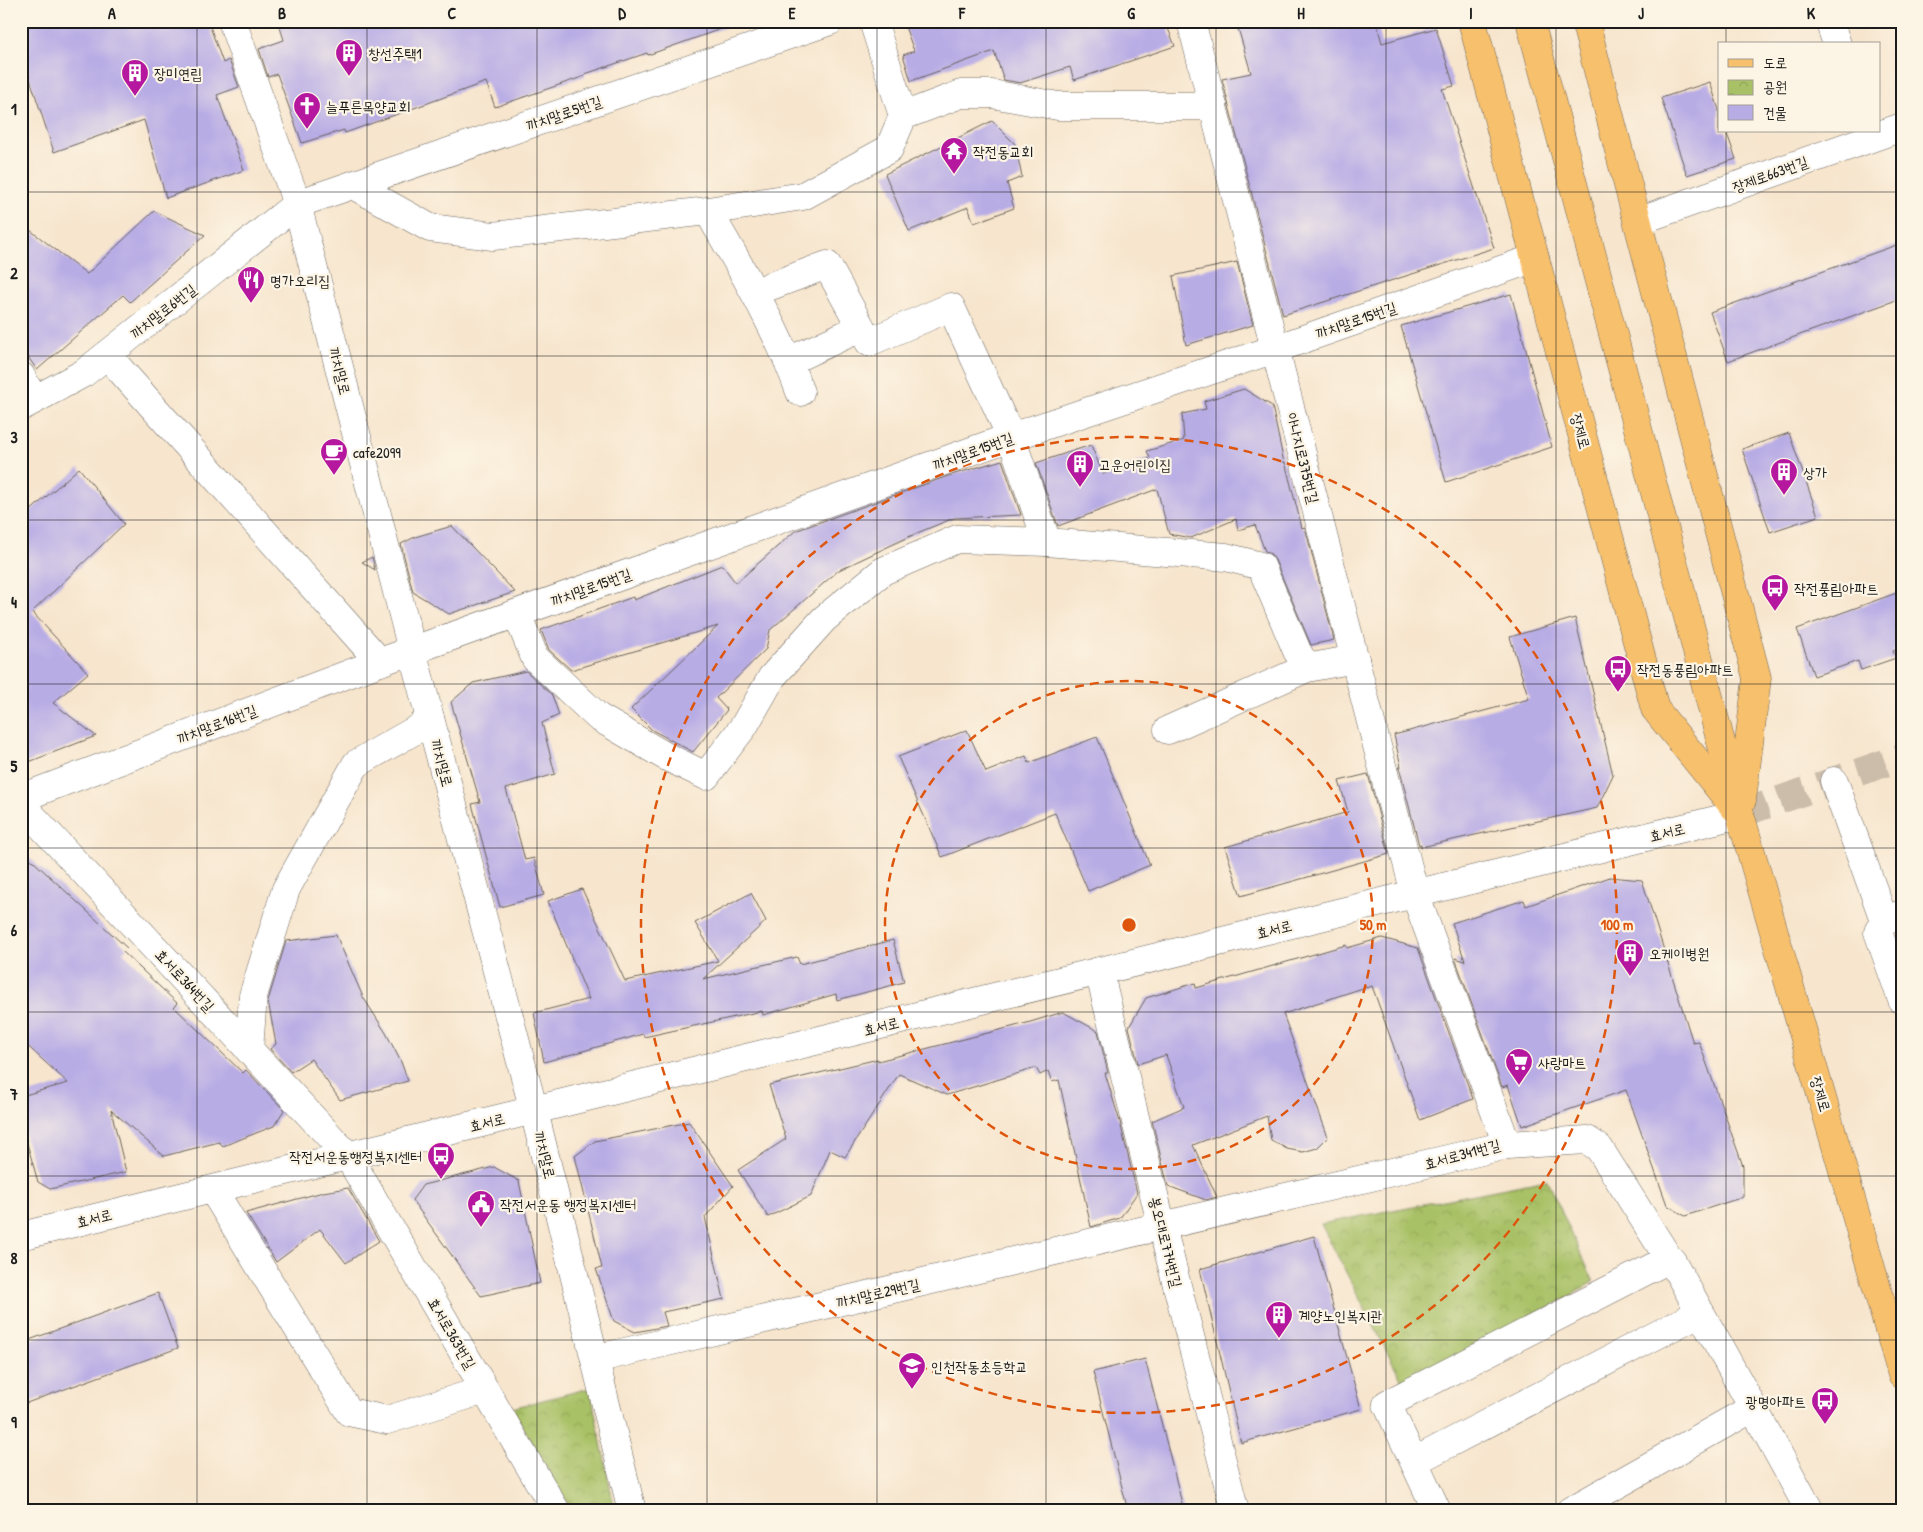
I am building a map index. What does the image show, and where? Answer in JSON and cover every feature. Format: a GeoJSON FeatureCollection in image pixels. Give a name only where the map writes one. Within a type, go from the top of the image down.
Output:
{"type":"FeatureCollection","features":[{"type":"Feature","properties":{"kind":"main road","name":"장제로"},"geometry":{"type":"LineString","coordinates":[[1472,21],[1655,708],[1740,814]]}},
{"type":"Feature","properties":{"kind":"main road","name":"장제로"},"geometry":{"type":"LineString","coordinates":[[1530,21],[1740,814],[1902,1374]]}},
{"type":"Feature","properties":{"kind":"main road","name":"장제로"},"geometry":{"type":"LineString","coordinates":[[1586,21],[1757,678],[1740,814]]}},
{"type":"Feature","properties":{"kind":"street","name":"까치말로"},"geometry":{"type":"LineString","coordinates":[[232,21],[297,204],[534,1111],[632,1511]]}},
{"type":"Feature","properties":{"kind":"street","name":"까치말로5번길"},"geometry":{"type":"LineString","coordinates":[[297,204],[830,21]]}},
{"type":"Feature","properties":{"kind":"street"},"geometry":{"type":"LineString","coordinates":[[353,185],[430,228],[494,236],[708,211],[803,196],[889,149],[903,116],[873,21]]}},
{"type":"Feature","properties":{"kind":"street","name":"아나지로375번길"},"geometry":{"type":"LineString","coordinates":[[1191,21],[1415,894]]}},
{"type":"Feature","properties":{"kind":"street"},"geometry":{"type":"LineString","coordinates":[[1829,21],[1836,42]]}},
{"type":"Feature","properties":{"kind":"street"},"geometry":{"type":"LineString","coordinates":[[903,116],[961,94],[992,94],[1058,106],[1213,106]]}},
{"type":"Feature","properties":{"kind":"street","name":"장제로663번길"},"geometry":{"type":"LineString","coordinates":[[1638,221],[1869,135],[1902,127]]}},
{"type":"Feature","properties":{"kind":"street","name":"까치말로6번길"},"geometry":{"type":"LineString","coordinates":[[28,403],[84,373],[297,204]]}},
{"type":"Feature","properties":{"kind":"street"},"geometry":{"type":"LineString","coordinates":[[708,211],[755,292],[788,361],[800,392]]}},
{"type":"Feature","properties":{"kind":"street","name":"까치말로15번길"},"geometry":{"type":"LineString","coordinates":[[412,650],[1011,437],[1275,349],[1535,258]]}},
{"type":"Feature","properties":{"kind":"street"},"geometry":{"type":"LineString","coordinates":[[755,292],[827,265],[869,342],[951,307],[1011,437],[1047,542]]}},
{"type":"Feature","properties":{"kind":"street"},"geometry":{"type":"LineString","coordinates":[[788,361],[860,328]]}},
{"type":"Feature","properties":{"kind":"street"},"geometry":{"type":"LineString","coordinates":[[107,355],[380,662]]}},
{"type":"Feature","properties":{"kind":"street"},"geometry":{"type":"LineString","coordinates":[[21,376],[28,403]]}},
{"type":"Feature","properties":{"kind":"street"},"geometry":{"type":"LineString","coordinates":[[517,614],[535,658],[598,717],[665,756],[706,776],[744,726],[772,677],[824,619],[883,571],[957,539],[1047,542],[1226,557],[1261,566],[1297,651],[1307,668]]}},
{"type":"Feature","properties":{"kind":"street","name":"까치말로16번길"},"geometry":{"type":"LineString","coordinates":[[21,798],[412,650]]}},
{"type":"Feature","properties":{"kind":"street"},"geometry":{"type":"LineString","coordinates":[[1168,730],[1307,668],[1355,659]]}},
{"type":"Feature","properties":{"kind":"street"},"geometry":{"type":"LineString","coordinates":[[249,1050],[253,996],[286,889],[356,764],[419,728],[430,718]]}},
{"type":"Feature","properties":{"kind":"street"},"geometry":{"type":"LineString","coordinates":[[1834,781],[1893,917],[1878,932],[1902,1000]]}},
{"type":"Feature","properties":{"kind":"street","name":"효서로364번길"},"geometry":{"type":"LineString","coordinates":[[21,804],[348,1156]]}},
{"type":"Feature","properties":{"kind":"street","name":"효서로"},"geometry":{"type":"LineString","coordinates":[[21,1236],[1740,814]]}},
{"type":"Feature","properties":{"kind":"street","name":"효서로341번길"},"geometry":{"type":"LineString","coordinates":[[1162,1227],[1507,1145],[1415,894]]}},
{"type":"Feature","properties":{"kind":"street","name":"봉오대로774번길"},"geometry":{"type":"LineString","coordinates":[[1099,972],[1235,1511]]}},
{"type":"Feature","properties":{"kind":"street"},"geometry":{"type":"LineString","coordinates":[[1507,1145],[1586,1140],[1599,1148],[1672,1261],[1810,1511]]}},
{"type":"Feature","properties":{"kind":"street","name":"효서로363번길"},"geometry":{"type":"LineString","coordinates":[[348,1156],[556,1511]]}},
{"type":"Feature","properties":{"kind":"street"},"geometry":{"type":"LineString","coordinates":[[213,1190],[350,1412],[387,1420],[485,1390]]}},
{"type":"Feature","properties":{"kind":"street","name":"까치말로29번길"},"geometry":{"type":"LineString","coordinates":[[595,1359],[1162,1227]]}},
{"type":"Feature","properties":{"kind":"street"},"geometry":{"type":"LineString","coordinates":[[1437,1511],[1387,1404],[1669,1259]]}},
{"type":"Feature","properties":{"kind":"street"},"geometry":{"type":"LineString","coordinates":[[1415,1461],[1699,1312]]}},
{"type":"Feature","properties":{"kind":"street"},"geometry":{"type":"LineString","coordinates":[[1570,1511],[1753,1408]]}},
{"type":"Feature","properties":{"kind":"green space"},"geometry":{"type":"Polygon","coordinates":[[[1547,1180],[1594,1282],[1407,1390],[1321,1224],[1547,1180]]]}},
{"type":"Feature","properties":{"kind":"green space"},"geometry":{"type":"Polygon","coordinates":[[[590,1388],[615,1511],[572,1511],[512,1408],[590,1388]]]}},
{"type":"Feature","properties":{"kind":"building"},"geometry":{"type":"Polygon","coordinates":[[[21,21],[208,21],[223,63],[229,60],[239,87],[217,95],[244,170],[166,198],[144,120],[54,152],[28,73],[21,75],[21,21]]]}},
{"type":"Feature","properties":{"kind":"building"},"geometry":{"type":"Polygon","coordinates":[[[278,21],[731,21],[732,25],[648,55],[647,53],[585,74],[585,76],[495,107],[486,82],[345,133],[344,130],[302,143],[277,74],[268,77],[259,49],[284,40],[278,21]]]}},
{"type":"Feature","properties":{"kind":"building"},"geometry":{"type":"Polygon","coordinates":[[[903,21],[1165,21],[1175,46],[1074,80],[1070,67],[1020,83],[1004,80],[994,51],[911,81],[903,55],[914,51],[903,21]]]}},
{"type":"Feature","properties":{"kind":"building"},"geometry":{"type":"Polygon","coordinates":[[[1236,21],[1376,21],[1382,43],[1436,28],[1454,86],[1442,89],[1494,248],[1283,315],[1222,79],[1251,73],[1236,21]]]}},
{"type":"Feature","properties":{"kind":"building"},"geometry":{"type":"Polygon","coordinates":[[[1710,82],[1718,107],[1718,132],[1726,132],[1736,159],[1687,175],[1661,98],[1710,82]]]}},
{"type":"Feature","properties":{"kind":"building","name":"작전동교회"},"geometry":{"type":"Polygon","coordinates":[[[992,121],[1015,144],[1022,177],[1007,183],[1014,208],[974,223],[968,207],[909,231],[885,174],[992,121]]]}},
{"type":"Feature","properties":{"kind":"building"},"geometry":{"type":"Polygon","coordinates":[[[154,211],[205,235],[130,302],[123,295],[37,370],[21,347],[21,223],[87,274],[154,211]]]}},
{"type":"Feature","properties":{"kind":"building"},"geometry":{"type":"Polygon","coordinates":[[[1902,243],[1902,298],[1728,361],[1710,312],[1902,243]]]}},
{"type":"Feature","properties":{"kind":"building"},"geometry":{"type":"Polygon","coordinates":[[[1237,262],[1253,325],[1186,345],[1173,276],[1237,262]]]}},
{"type":"Feature","properties":{"kind":"building"},"geometry":{"type":"Polygon","coordinates":[[[1511,294],[1552,447],[1446,482],[1401,326],[1511,294]]]}},
{"type":"Feature","properties":{"kind":"building"},"geometry":{"type":"Polygon","coordinates":[[[1244,389],[1272,406],[1284,463],[1302,528],[1305,527],[1334,640],[1311,645],[1275,560],[1271,554],[1265,551],[1255,525],[1238,530],[1236,519],[1191,538],[1169,534],[1157,489],[1058,526],[1036,463],[1091,445],[1103,474],[1150,458],[1147,451],[1184,440],[1182,414],[1206,409],[1204,401],[1244,389]]]}},
{"type":"Feature","properties":{"kind":"building","name":"상가"},"geometry":{"type":"Polygon","coordinates":[[[1789,433],[1818,516],[1770,532],[1742,449],[1789,433]]]}},
{"type":"Feature","properties":{"kind":"building"},"geometry":{"type":"Polygon","coordinates":[[[1002,460],[1021,515],[954,518],[917,533],[839,570],[770,630],[766,649],[716,698],[727,710],[693,752],[652,730],[631,709],[718,626],[571,670],[549,650],[541,630],[633,597],[634,600],[722,565],[736,583],[795,531],[948,476],[1002,460]]]}},
{"type":"Feature","properties":{"kind":"building"},"geometry":{"type":"Polygon","coordinates":[[[79,468],[124,524],[32,612],[88,673],[53,703],[96,736],[21,765],[21,519],[79,468]]]}},
{"type":"Feature","properties":{"kind":"building"},"geometry":{"type":"Polygon","coordinates":[[[452,526],[515,592],[449,614],[413,592],[401,544],[415,537],[452,526]]]}},
{"type":"Feature","properties":{"kind":"building"},"geometry":{"type":"Polygon","coordinates":[[[372,557],[375,570],[362,562],[372,557]]]}},
{"type":"Feature","properties":{"kind":"building"},"geometry":{"type":"Polygon","coordinates":[[[1902,591],[1902,647],[1893,651],[1896,658],[1861,670],[1858,661],[1814,676],[1797,629],[1902,591]]]}},
{"type":"Feature","properties":{"kind":"building"},"geometry":{"type":"Polygon","coordinates":[[[1575,618],[1613,775],[1597,808],[1421,847],[1399,767],[1401,767],[1394,735],[1529,699],[1510,637],[1575,618]]]}},
{"type":"Feature","properties":{"kind":"building"},"geometry":{"type":"Polygon","coordinates":[[[526,671],[552,695],[559,715],[542,723],[555,774],[506,789],[525,860],[534,858],[544,895],[500,907],[472,804],[480,802],[451,702],[473,683],[526,671]]]}},
{"type":"Feature","properties":{"kind":"building"},"geometry":{"type":"Polygon","coordinates":[[[967,730],[986,772],[1026,756],[1029,763],[1097,737],[1150,865],[1088,891],[1055,813],[942,857],[898,757],[967,730]]]}},
{"type":"Feature","properties":{"kind":"building"},"geometry":{"type":"Polygon","coordinates":[[[1368,774],[1389,854],[1241,896],[1225,847],[1348,812],[1339,781],[1368,774]]]}},
{"type":"Feature","properties":{"kind":"building"},"geometry":{"type":"Polygon","coordinates":[[[21,850],[127,948],[123,952],[177,1003],[174,1007],[243,1073],[246,1070],[284,1110],[274,1126],[223,1146],[219,1142],[164,1156],[111,1110],[126,1172],[50,1189],[38,1182],[21,1122],[21,1096],[68,1083],[21,1040],[21,850]]]}},
{"type":"Feature","properties":{"kind":"building"},"geometry":{"type":"Polygon","coordinates":[[[1610,877],[1642,880],[1693,1043],[1699,1042],[1743,1166],[1743,1197],[1685,1216],[1667,1205],[1626,1090],[1522,1126],[1508,1085],[1502,1087],[1455,958],[1465,961],[1452,923],[1524,900],[1526,906],[1610,877]]]}},
{"type":"Feature","properties":{"kind":"building"},"geometry":{"type":"Polygon","coordinates":[[[582,889],[625,981],[718,961],[695,923],[751,893],[766,921],[703,979],[797,957],[800,964],[893,940],[904,982],[837,1000],[836,994],[763,1015],[762,1011],[644,1037],[643,1034],[544,1062],[534,1013],[589,999],[548,901],[582,889]]]}},
{"type":"Feature","properties":{"kind":"building"},"geometry":{"type":"Polygon","coordinates":[[[336,935],[363,997],[386,1033],[401,1062],[408,1081],[340,1100],[311,1059],[291,1072],[270,1049],[276,1044],[268,1001],[286,941],[336,935]]]}},
{"type":"Feature","properties":{"kind":"building"},"geometry":{"type":"Polygon","coordinates":[[[1382,938],[1418,948],[1473,1099],[1420,1120],[1372,986],[1366,987],[1283,1014],[1328,1137],[1317,1148],[1303,1152],[1287,1149],[1271,1140],[1267,1116],[1193,1145],[1217,1197],[1206,1200],[1168,1186],[1152,1121],[1184,1107],[1166,1055],[1138,1064],[1129,1027],[1146,998],[1195,983],[1196,988],[1346,945],[1347,948],[1382,938]]]}},
{"type":"Feature","properties":{"kind":"building"},"geometry":{"type":"Polygon","coordinates":[[[1063,1012],[1098,1031],[1108,1073],[1105,1073],[1120,1122],[1137,1193],[1120,1218],[1091,1227],[1059,1080],[1052,1082],[1048,1071],[1040,1075],[1036,1068],[947,1095],[899,1074],[845,1157],[830,1150],[811,1196],[768,1217],[738,1170],[786,1139],[769,1085],[878,1059],[878,1061],[1063,1012]]]}},
{"type":"Feature","properties":{"kind":"building"},"geometry":{"type":"Polygon","coordinates":[[[689,1122],[733,1186],[705,1217],[724,1299],[663,1312],[667,1326],[635,1332],[614,1321],[596,1269],[602,1268],[575,1156],[595,1141],[689,1122]]]}},
{"type":"Feature","properties":{"kind":"building"},"geometry":{"type":"Polygon","coordinates":[[[494,1167],[519,1181],[540,1283],[481,1296],[412,1200],[423,1185],[494,1167]]]}},
{"type":"Feature","properties":{"kind":"building"},"geometry":{"type":"Polygon","coordinates":[[[348,1188],[379,1241],[346,1263],[320,1229],[276,1262],[246,1213],[323,1192],[348,1188]]]}},
{"type":"Feature","properties":{"kind":"building","name":"계양노인복지관"},"geometry":{"type":"Polygon","coordinates":[[[1314,1236],[1361,1409],[1241,1443],[1200,1269],[1314,1236]]]}},
{"type":"Feature","properties":{"kind":"building"},"geometry":{"type":"Polygon","coordinates":[[[158,1293],[178,1348],[21,1405],[21,1343],[158,1293]]]}},
{"type":"Feature","properties":{"kind":"building"},"geometry":{"type":"Polygon","coordinates":[[[1145,1359],[1184,1511],[1128,1511],[1093,1372],[1145,1359]]]}},
{"type":"Feature","properties":{"kind":"tunnel"},"geometry":{"type":"LineString","coordinates":[[1740,814],[1902,757]]}},
{"type":"Feature","properties":{"kind":"place","name":"창선주택1"},"geometry":{"type":"Point","coordinates":[349,77]}},
{"type":"Feature","properties":{"kind":"place","name":"장미연립"},"geometry":{"type":"Point","coordinates":[135,97]}},
{"type":"Feature","properties":{"kind":"place","name":"늘푸른목양교회"},"geometry":{"type":"Point","coordinates":[307,130]}},
{"type":"Feature","properties":{"kind":"place","name":"작전동교회"},"geometry":{"type":"Point","coordinates":[954,175]}},
{"type":"Feature","properties":{"kind":"place","name":"명가오리집"},"geometry":{"type":"Point","coordinates":[251,304]}},
{"type":"Feature","properties":{"kind":"place","name":"cafe2099"},"geometry":{"type":"Point","coordinates":[334,476]}},
{"type":"Feature","properties":{"kind":"place","name":"고운어린이집"},"geometry":{"type":"Point","coordinates":[1080,488]}},
{"type":"Feature","properties":{"kind":"place","name":"상가"},"geometry":{"type":"Point","coordinates":[1784,496]}},
{"type":"Feature","properties":{"kind":"place","name":"작전풍림아파트"},"geometry":{"type":"Point","coordinates":[1775,612]}},
{"type":"Feature","properties":{"kind":"place","name":"작전동풍림아파트"},"geometry":{"type":"Point","coordinates":[1618,693]}},
{"type":"Feature","properties":{"kind":"place","name":"오케이병원"},"geometry":{"type":"Point","coordinates":[1630,977]}},
{"type":"Feature","properties":{"kind":"place","name":"사랑마트"},"geometry":{"type":"Point","coordinates":[1519,1086]}},
{"type":"Feature","properties":{"kind":"place","name":"작전서운동행정복지센터"},"geometry":{"type":"Point","coordinates":[441,1180]}},
{"type":"Feature","properties":{"kind":"place","name":"작전서운동 행정복지센터"},"geometry":{"type":"Point","coordinates":[481,1228]}},
{"type":"Feature","properties":{"kind":"place","name":"계양노인복지관"},"geometry":{"type":"Point","coordinates":[1279,1339]}},
{"type":"Feature","properties":{"kind":"place","name":"인천작동초등학교"},"geometry":{"type":"Point","coordinates":[912,1390]}},
{"type":"Feature","properties":{"kind":"place","name":"광명아파트"},"geometry":{"type":"Point","coordinates":[1825,1425]}}]}
